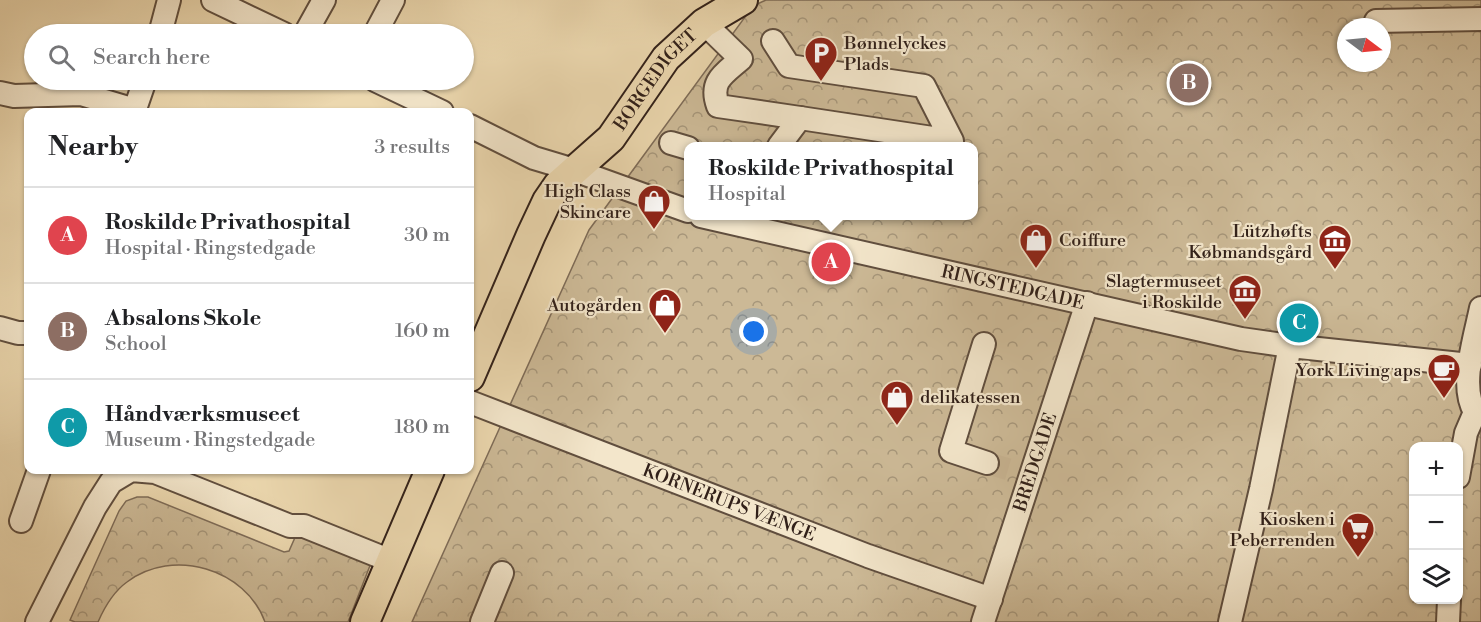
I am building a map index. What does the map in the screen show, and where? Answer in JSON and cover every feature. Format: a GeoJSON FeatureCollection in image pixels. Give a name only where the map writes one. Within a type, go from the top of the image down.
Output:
{"type":"FeatureCollection","features":[{"type":"Feature","properties":{"kind":"main road","name":"BORGEDIGET"},"geometry":{"type":"LineString","coordinates":[[474,368],[547,201],[558,185],[611,138],[656,69],[666,58],[704,23],[743,0]]}},
{"type":"Feature","properties":{"kind":"main road"},"geometry":{"type":"LineString","coordinates":[[365,622],[428,474]]}},
{"type":"Feature","properties":{"kind":"street"},"geometry":{"type":"LineString","coordinates":[[163,24],[169,0]]}},
{"type":"Feature","properties":{"kind":"street"},"geometry":{"type":"LineString","coordinates":[[213,0],[263,24]]}},
{"type":"Feature","properties":{"kind":"street"},"geometry":{"type":"LineString","coordinates":[[311,24],[324,0]]}},
{"type":"Feature","properties":{"kind":"street"},"geometry":{"type":"LineString","coordinates":[[380,24],[393,0]]}},
{"type":"Feature","properties":{"kind":"street"},"geometry":{"type":"LineString","coordinates":[[1391,21],[1481,19]]}},
{"type":"Feature","properties":{"kind":"street"},"geometry":{"type":"LineString","coordinates":[[704,23],[741,59],[717,80],[714,94],[718,106],[952,141],[924,86],[789,66],[773,41]]}},
{"type":"Feature","properties":{"kind":"street"},"geometry":{"type":"LineString","coordinates":[[136,108],[142,90]]}},
{"type":"Feature","properties":{"kind":"street"},"geometry":{"type":"LineString","coordinates":[[396,90],[434,108]]}},
{"type":"Feature","properties":{"kind":"street"},"geometry":{"type":"LineString","coordinates":[[0,93],[15,96],[81,94],[125,108]]}},
{"type":"Feature","properties":{"kind":"street"},"geometry":{"type":"LineString","coordinates":[[783,142],[800,118]]}},
{"type":"Feature","properties":{"kind":"street"},"geometry":{"type":"LineString","coordinates":[[474,128],[534,158],[684,210]]}},
{"type":"Feature","properties":{"kind":"street","name":"RINGSTEDGADE"},"geometry":{"type":"LineString","coordinates":[[718,220],[1229,336],[1290,346],[1470,365]]}},
{"type":"Feature","properties":{"kind":"street","name":"BREDGADE"},"geometry":{"type":"LineString","coordinates":[[983,622],[1024,474],[1086,303]]}},
{"type":"Feature","properties":{"kind":"street"},"geometry":{"type":"LineString","coordinates":[[1463,450],[1466,433],[1478,413],[1469,402],[1470,365],[1481,308]]}},
{"type":"Feature","properties":{"kind":"street"},"geometry":{"type":"LineString","coordinates":[[0,328],[24,333]]}},
{"type":"Feature","properties":{"kind":"street"},"geometry":{"type":"LineString","coordinates":[[984,344],[951,451],[987,462]]}},
{"type":"Feature","properties":{"kind":"street"},"geometry":{"type":"LineString","coordinates":[[1230,622],[1261,489],[1290,346]]}},
{"type":"Feature","properties":{"kind":"street","name":"KORNERUPS VÆNGE"},"geometry":{"type":"LineString","coordinates":[[474,404],[868,556],[991,599]]}},
{"type":"Feature","properties":{"kind":"street"},"geometry":{"type":"LineString","coordinates":[[21,521],[38,474]]}},
{"type":"Feature","properties":{"kind":"street"},"geometry":{"type":"LineString","coordinates":[[37,622],[95,507],[111,483],[125,474]]}},
{"type":"Feature","properties":{"kind":"street"},"geometry":{"type":"LineString","coordinates":[[160,474],[290,526],[304,526],[391,561]]}},
{"type":"Feature","properties":{"kind":"street"},"geometry":{"type":"LineString","coordinates":[[482,622],[501,573]]}},
{"type":"Feature","properties":{"kind":"street"},"geometry":{"type":"LineString","coordinates":[[1448,622],[1449,604]]}},
{"type":"Feature","properties":{"kind":"green space"},"geometry":{"type":"Polygon","coordinates":[[[766,0],[1481,0],[1481,622],[412,622],[589,230],[753,6],[766,0]]]}},
{"type":"Feature","properties":{"kind":"green space"},"geometry":{"type":"Polygon","coordinates":[[[137,497],[148,497],[284,552],[289,551],[297,533],[371,563],[348,622],[265,622],[256,604],[242,588],[206,569],[186,565],[165,566],[145,571],[127,582],[110,600],[98,622],[70,620],[119,511],[126,501],[137,497]]]}},
{"type":"Feature","properties":{"kind":"tunnel"},"geometry":{"type":"LineString","coordinates":[[987,463],[1017,472]]}},
{"type":"Feature","properties":{"kind":"place","name":"Bønnelyckes Plads"},"geometry":{"type":"Point","coordinates":[821,82]}},
{"type":"Feature","properties":{"kind":"place","name":"Absalons Skole"},"geometry":{"type":"Point","coordinates":[1189,83]}},
{"type":"Feature","properties":{"kind":"place","name":"High Class Skincare"},"geometry":{"type":"Point","coordinates":[654,230]}},
{"type":"Feature","properties":{"kind":"place","name":"Roskilde Privathospital"},"geometry":{"type":"Point","coordinates":[831,262]}},
{"type":"Feature","properties":{"kind":"place","name":"Coiffure"},"geometry":{"type":"Point","coordinates":[1036,269]}},
{"type":"Feature","properties":{"kind":"place","name":"Lützhøfts Købmandsgård"},"geometry":{"type":"Point","coordinates":[1335,270]}},
{"type":"Feature","properties":{"kind":"place","name":"Slagtermuseet i Roskilde"},"geometry":{"type":"Point","coordinates":[1245,320]}},
{"type":"Feature","properties":{"kind":"place","name":"Håndværksmuseet"},"geometry":{"type":"Point","coordinates":[1299,323]}},
{"type":"Feature","properties":{"kind":"place","name":"Autogården"},"geometry":{"type":"Point","coordinates":[665,334]}},
{"type":"Feature","properties":{"kind":"place","name":"York Living aps"},"geometry":{"type":"Point","coordinates":[1444,399]}},
{"type":"Feature","properties":{"kind":"place","name":"delikatessen"},"geometry":{"type":"Point","coordinates":[897,426]}},
{"type":"Feature","properties":{"kind":"place","name":"Kiosken i Peberrenden"},"geometry":{"type":"Point","coordinates":[1358,558]}}]}
